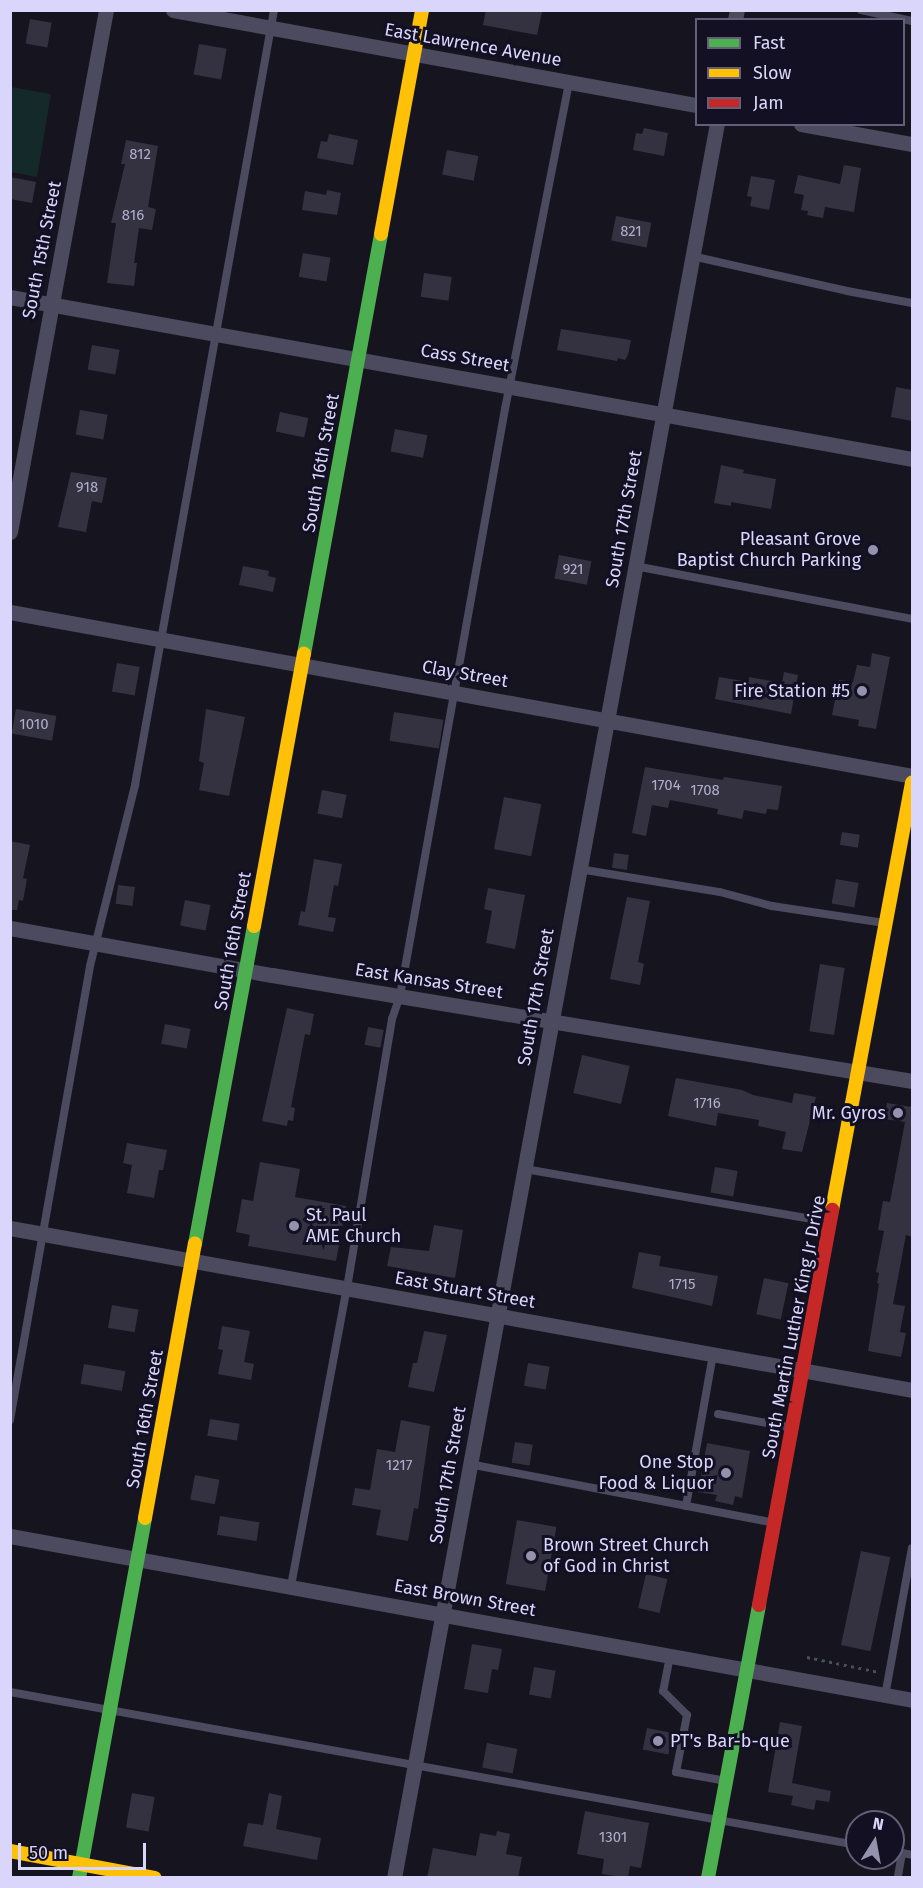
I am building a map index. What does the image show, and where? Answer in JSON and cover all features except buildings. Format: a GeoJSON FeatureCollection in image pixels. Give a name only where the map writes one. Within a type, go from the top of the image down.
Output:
{"type":"FeatureCollection","features":[{"type":"Feature","properties":{"kind":"street","name":"South 15th Street"},"geometry":{"type":"LineString","coordinates":[[10,532],[106,10]]}},
{"type":"Feature","properties":{"kind":"street","name":"East Lawrence Avenue"},"geometry":{"type":"LineString","coordinates":[[173,10],[695,105]]}},
{"type":"Feature","properties":{"kind":"street","name":"South 16th Street"},"geometry":{"type":"LineString","coordinates":[[81,1871],[422,10]]}},
{"type":"Feature","properties":{"kind":"street","name":"South 17th Street"},"geometry":{"type":"LineString","coordinates":[[394,1878],[717,126]]}},
{"type":"Feature","properties":{"kind":"street"},"geometry":{"type":"LineString","coordinates":[[812,126],[912,144]]}},
{"type":"Feature","properties":{"kind":"street","name":"Cass Street"},"geometry":{"type":"LineString","coordinates":[[10,297],[912,459]]}},
{"type":"Feature","properties":{"kind":"street","name":"Clay Street"},"geometry":{"type":"LineString","coordinates":[[10,612],[912,776]]}},
{"type":"Feature","properties":{"kind":"street","name":"South Martin Luther King Jr Drive"},"geometry":{"type":"LineString","coordinates":[[708,1878],[728,1782],[912,782]]}},
{"type":"Feature","properties":{"kind":"street","name":"East Kansas Street"},"geometry":{"type":"LineString","coordinates":[[10,928],[551,1022],[912,1081]]}},
{"type":"Feature","properties":{"kind":"street","name":"East Stuart Street"},"geometry":{"type":"LineString","coordinates":[[10,1228],[912,1390]]}},
{"type":"Feature","properties":{"kind":"street","name":"East Brown Street"},"geometry":{"type":"LineString","coordinates":[[10,1536],[912,1700]]}},
{"type":"Feature","properties":{"kind":"street"},"geometry":{"type":"LineString","coordinates":[[10,1851],[81,1871],[155,1878]]}},
{"type":"Feature","properties":{"kind":"lane"},"geometry":{"type":"LineString","coordinates":[[10,1420],[90,966],[135,785],[274,10]]}},
{"type":"Feature","properties":{"kind":"lane"},"geometry":{"type":"LineString","coordinates":[[861,10],[898,18]]}},
{"type":"Feature","properties":{"kind":"lane"},"geometry":{"type":"LineString","coordinates":[[291,1586],[347,1288],[392,1019],[400,996],[510,386],[569,83]]}},
{"type":"Feature","properties":{"kind":"lane"},"geometry":{"type":"LineString","coordinates":[[692,256],[847,291],[912,303]]}},
{"type":"Feature","properties":{"kind":"lane"},"geometry":{"type":"LineString","coordinates":[[635,566],[912,619]]}},
{"type":"Feature","properties":{"kind":"lane"},"geometry":{"type":"LineString","coordinates":[[579,869],[720,892],[772,906],[886,923]]}},
{"type":"Feature","properties":{"kind":"lane"},"geometry":{"type":"LineString","coordinates":[[525,1169],[832,1222]]}},
{"type":"Feature","properties":{"kind":"lane"},"geometry":{"type":"LineString","coordinates":[[686,1506],[713,1355]]}},
{"type":"Feature","properties":{"kind":"lane"},"geometry":{"type":"LineString","coordinates":[[718,1414],[793,1428]]}},
{"type":"Feature","properties":{"kind":"lane"},"geometry":{"type":"LineString","coordinates":[[469,1464],[775,1523]]}},
{"type":"Feature","properties":{"kind":"lane"},"geometry":{"type":"LineString","coordinates":[[885,1696],[912,1548]]}},
{"type":"Feature","properties":{"kind":"lane"},"geometry":{"type":"LineString","coordinates":[[670,1656],[663,1691],[687,1715],[676,1772],[728,1782]]}},
{"type":"Feature","properties":{"kind":"lane"},"geometry":{"type":"LineString","coordinates":[[10,1692],[845,1843]]}},
{"type":"Feature","properties":{"kind":"path"},"geometry":{"type":"LineString","coordinates":[[807,1657],[890,1674]]}},
{"type":"Feature","properties":{"kind":"green space"},"geometry":{"type":"Polygon","coordinates":[[[11,87],[51,94],[37,177],[11,172],[11,87]]]}},
{"type":"Feature","properties":{"kind":"traffic: fast"},"geometry":{"type":"LineString","coordinates":[[304,654],[381,234]]}},
{"type":"Feature","properties":{"kind":"traffic: fast"},"geometry":{"type":"LineString","coordinates":[[195,1244],[254,926]]}},
{"type":"Feature","properties":{"kind":"traffic: fast"},"geometry":{"type":"LineString","coordinates":[[79,1878],[145,1518]]}},
{"type":"Feature","properties":{"kind":"traffic: fast"},"geometry":{"type":"LineString","coordinates":[[708,1878],[759,1605]]}},
{"type":"Feature","properties":{"kind":"traffic: slow"},"geometry":{"type":"LineString","coordinates":[[381,234],[422,10]]}},
{"type":"Feature","properties":{"kind":"traffic: slow"},"geometry":{"type":"LineString","coordinates":[[254,926],[304,654]]}},
{"type":"Feature","properties":{"kind":"traffic: slow"},"geometry":{"type":"LineString","coordinates":[[832,1210],[912,782]]}},
{"type":"Feature","properties":{"kind":"traffic: slow"},"geometry":{"type":"LineString","coordinates":[[145,1518],[195,1244]]}},
{"type":"Feature","properties":{"kind":"traffic: slow"},"geometry":{"type":"LineString","coordinates":[[10,1851],[155,1878]]}},
{"type":"Feature","properties":{"kind":"traffic: jam"},"geometry":{"type":"LineString","coordinates":[[759,1605],[832,1210]]}},
{"type":"Feature","properties":{"kind":"place","name":"Pleasant Grove Baptist Church Parking"},"geometry":{"type":"Point","coordinates":[873,550]}},
{"type":"Feature","properties":{"kind":"place","name":"Fire Station #5"},"geometry":{"type":"Point","coordinates":[862,691]}},
{"type":"Feature","properties":{"kind":"place","name":"Mr. Gyros"},"geometry":{"type":"Point","coordinates":[898,1113]}},
{"type":"Feature","properties":{"kind":"place","name":"St. Paul AME Church"},"geometry":{"type":"Point","coordinates":[294,1226]}},
{"type":"Feature","properties":{"kind":"place","name":"One Stop Food & Liquor"},"geometry":{"type":"Point","coordinates":[726,1473]}},
{"type":"Feature","properties":{"kind":"place","name":"Brown Street Church of God in Christ"},"geometry":{"type":"Point","coordinates":[531,1556]}},
{"type":"Feature","properties":{"kind":"place","name":"PT's Bar-b-que"},"geometry":{"type":"Point","coordinates":[658,1741]}}]}
